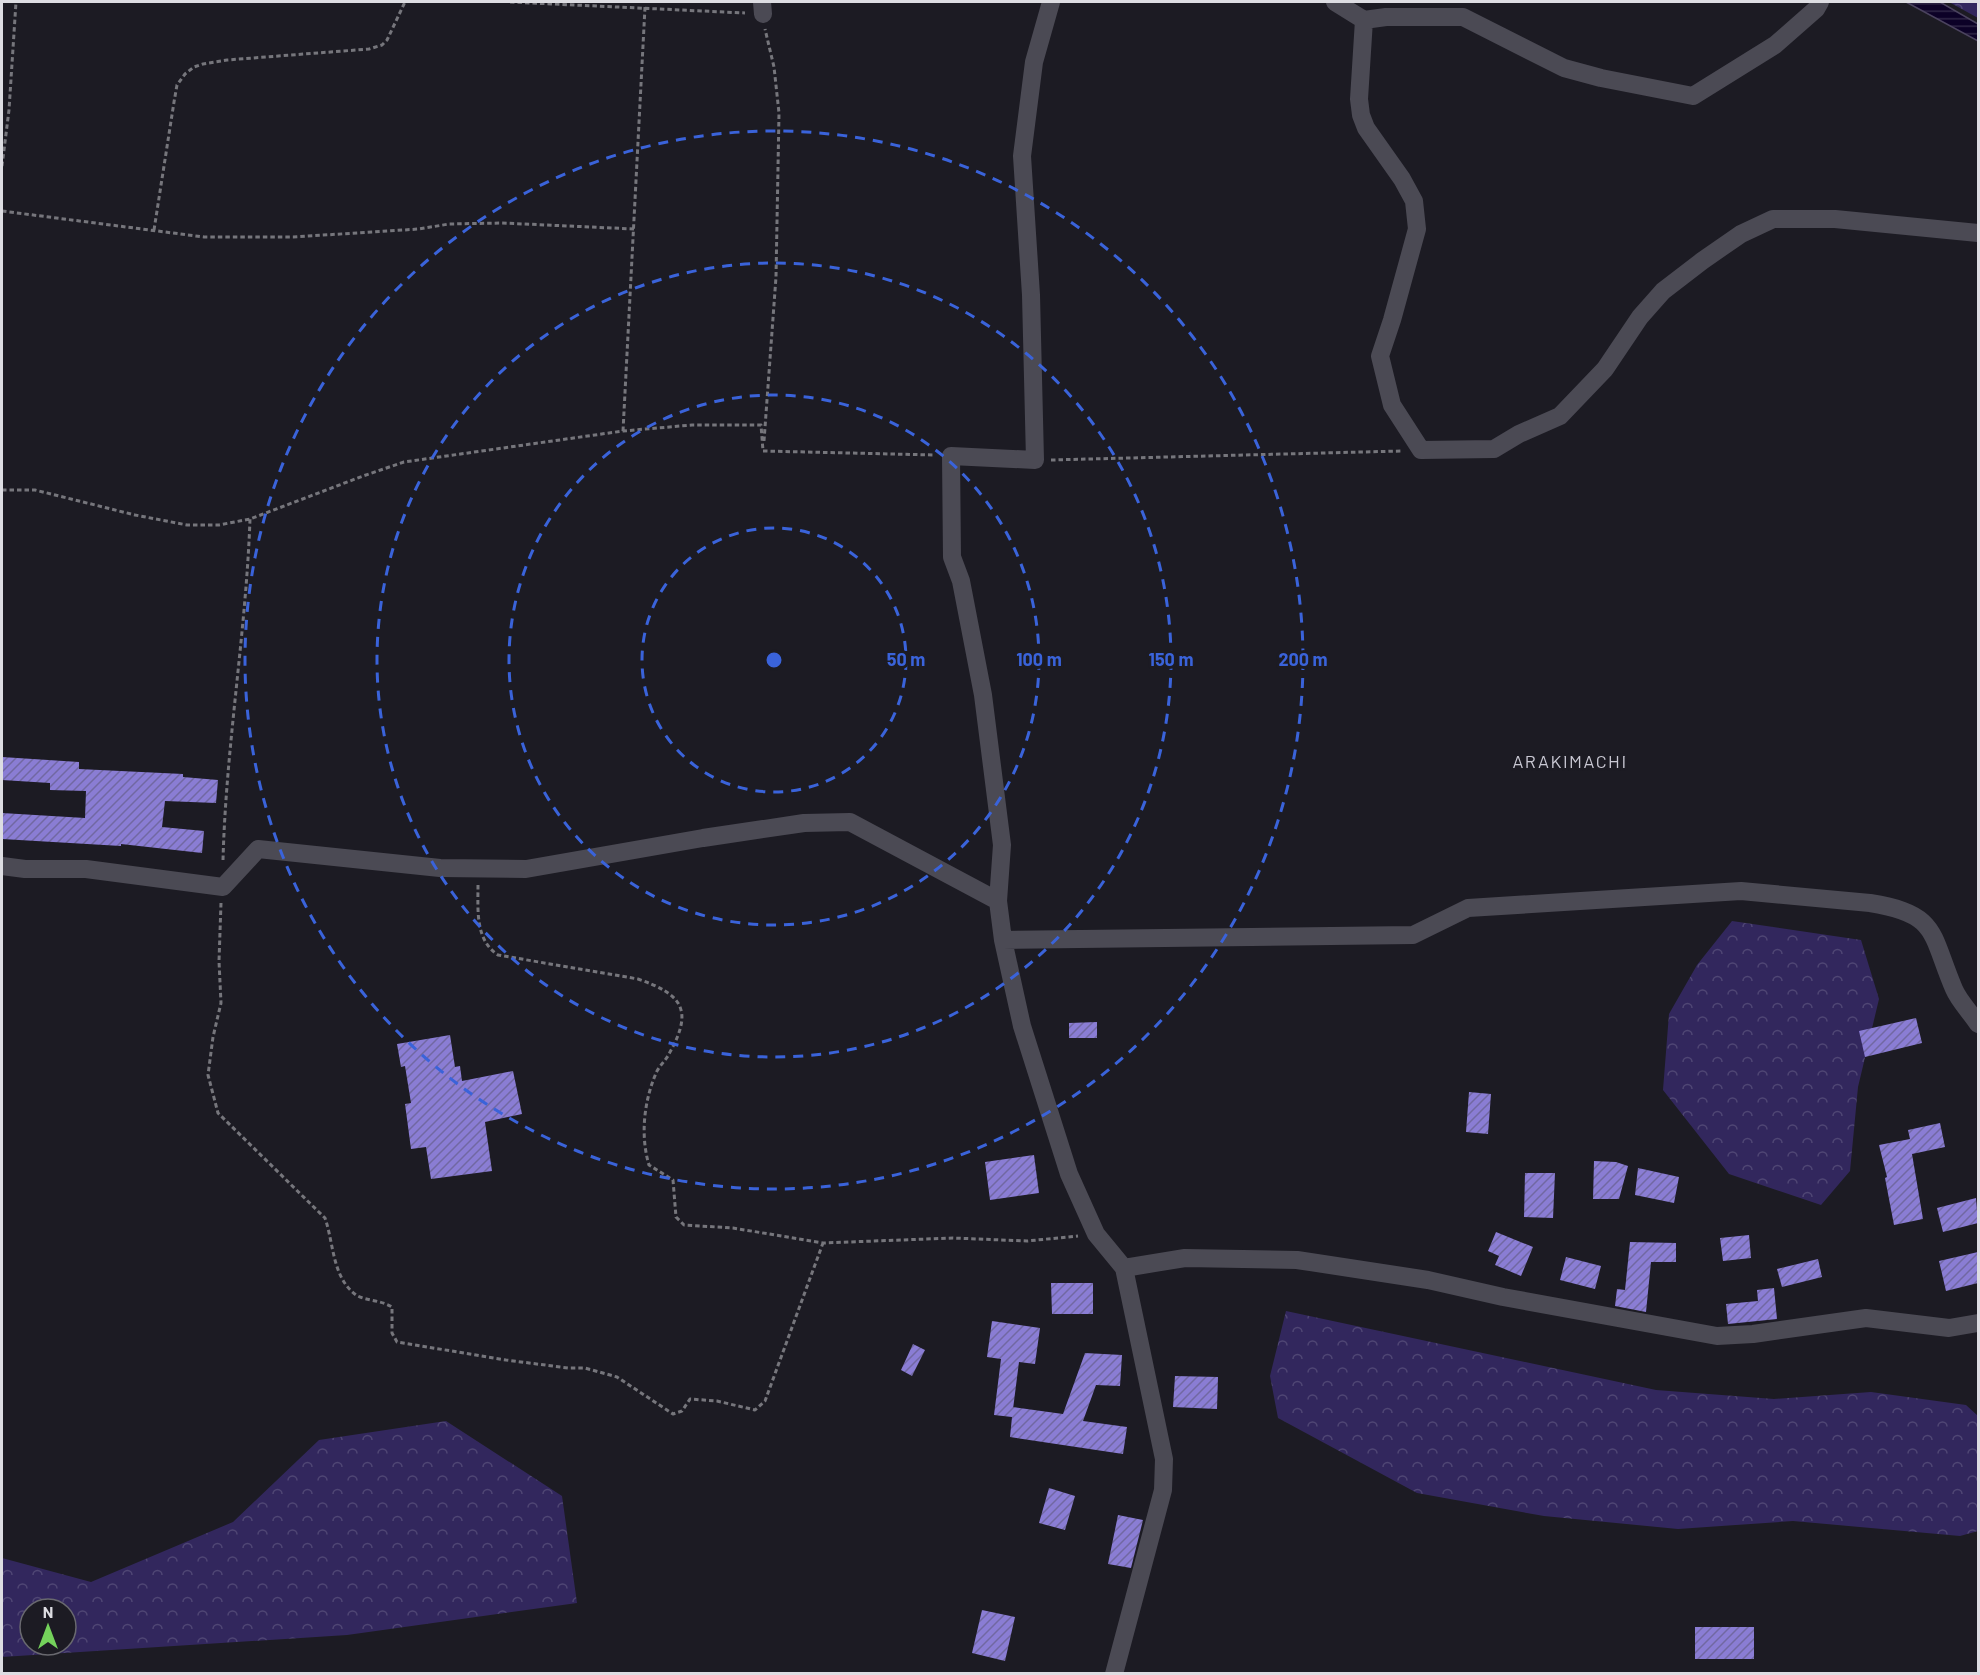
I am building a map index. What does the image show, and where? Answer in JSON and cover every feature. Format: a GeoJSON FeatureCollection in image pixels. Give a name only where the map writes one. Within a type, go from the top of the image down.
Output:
{"type":"FeatureCollection","features":[{"type":"Feature","properties":{"kind":"street"},"geometry":{"type":"LineString","coordinates":[[1335,2],[1364,20],[1386,17],[1463,17],[1564,68],[1601,78],[1693,96],[1775,45],[1816,9],[1820,2]]}},
{"type":"Feature","properties":{"kind":"street"},"geometry":{"type":"LineString","coordinates":[[1046,4],[1034,62],[1022,156],[1031,295],[1035,460],[951,456],[952,557],[961,582],[983,695],[1002,845],[998,900],[1003,940],[1022,1026],[1069,1174],[1096,1234],[1124,1268],[1162,1449],[1163,1490],[1114,1674]]}},
{"type":"Feature","properties":{"kind":"street"},"geometry":{"type":"LineString","coordinates":[[1364,20],[1359,99],[1361,115],[1366,128],[1402,179],[1414,201],[1417,229],[1380,356],[1392,405],[1421,450],[1494,448],[1560,416],[1605,369],[1640,317],[1663,291],[1741,234],[1773,219],[1835,219],[1978,233]]}},
{"type":"Feature","properties":{"kind":"street"},"geometry":{"type":"LineString","coordinates":[[2,866],[86,868],[223,887],[258,849],[440,868],[526,869],[804,823],[850,822],[998,900]]}},
{"type":"Feature","properties":{"kind":"street"},"geometry":{"type":"LineString","coordinates":[[1003,940],[1413,935],[1468,908],[1741,891],[1870,903],[1890,906],[1913,914],[1928,926],[1945,962],[1955,992],[1978,1024]]}},
{"type":"Feature","properties":{"kind":"street"},"geometry":{"type":"LineString","coordinates":[[1124,1268],[1185,1258],[1297,1260],[1428,1280],[1503,1297],[1717,1336],[1753,1334],[1866,1318],[1949,1328],[1978,1323]]}},
{"type":"Feature","properties":{"kind":"path"},"geometry":{"type":"LineString","coordinates":[[2,166],[9,110],[16,2]]}},
{"type":"Feature","properties":{"kind":"path"},"geometry":{"type":"LineString","coordinates":[[154,230],[175,93],[177,85],[185,74],[194,67],[227,60],[369,49],[382,45],[387,40],[405,2]]}},
{"type":"Feature","properties":{"kind":"path"},"geometry":{"type":"LineString","coordinates":[[510,2],[762,8],[774,67],[779,113],[776,277],[763,451]]}},
{"type":"Feature","properties":{"kind":"path"},"geometry":{"type":"LineString","coordinates":[[623,431],[645,7]]}},
{"type":"Feature","properties":{"kind":"path"},"geometry":{"type":"LineString","coordinates":[[2,212],[204,237],[293,237],[419,229],[470,223],[634,229]]}},
{"type":"Feature","properties":{"kind":"path"},"geometry":{"type":"LineString","coordinates":[[2,490],[35,490],[123,513],[187,525],[219,525],[250,519],[404,462],[623,431],[692,425],[761,425],[763,451]]}},
{"type":"Feature","properties":{"kind":"path"},"geometry":{"type":"LineString","coordinates":[[1035,460],[1421,450]]}},
{"type":"Feature","properties":{"kind":"path"},"geometry":{"type":"LineString","coordinates":[[763,451],[951,456]]}},
{"type":"Feature","properties":{"kind":"path"},"geometry":{"type":"LineString","coordinates":[[250,519],[249,561],[232,719],[225,817],[219,949],[220,1003],[208,1075],[218,1113],[325,1218],[335,1260],[343,1281],[358,1296],[386,1303],[392,1307],[392,1332],[397,1342],[506,1360],[585,1368],[617,1377],[673,1414],[682,1411],[690,1399],[717,1401],[755,1410],[765,1401],[823,1243]]}},
{"type":"Feature","properties":{"kind":"path"},"geometry":{"type":"LineString","coordinates":[[478,868],[479,922],[484,942],[498,955],[638,979],[659,986],[681,1008],[683,1018],[681,1031],[652,1084],[644,1125],[644,1149],[649,1165],[673,1180],[676,1217],[684,1225],[733,1228],[823,1243],[952,1238],[1027,1241],[1096,1234]]}},
{"type":"Feature","properties":{"kind":"green space"},"geometry":{"type":"Polygon","coordinates":[[[1949,2],[1978,2],[1978,18],[1949,2]]]}},
{"type":"Feature","properties":{"kind":"green space"},"geometry":{"type":"Polygon","coordinates":[[[1732,921],[1861,940],[1879,999],[1858,1087],[1850,1171],[1821,1205],[1729,1174],[1663,1090],[1669,1014],[1697,965],[1732,921]]]}},
{"type":"Feature","properties":{"kind":"green space"},"geometry":{"type":"Polygon","coordinates":[[[1286,1311],[1656,1390],[1774,1399],[1871,1392],[1966,1405],[1978,1416],[1978,1531],[1960,1536],[1793,1521],[1678,1529],[1544,1516],[1417,1493],[1278,1418],[1270,1376],[1286,1311]]]}},
{"type":"Feature","properties":{"kind":"green space"},"geometry":{"type":"Polygon","coordinates":[[[446,1421],[562,1496],[577,1603],[347,1635],[78,1652],[78,1597],[18,1597],[18,1656],[2,1657],[2,1558],[91,1582],[233,1522],[319,1440],[446,1421]]]}},
{"type":"Feature","properties":{"kind":"shaded area"},"geometry":{"type":"Polygon","coordinates":[[[1906,2],[1940,2],[1978,24],[1978,41],[1906,2]]]}},
{"type":"Feature","properties":{"kind":"building"},"geometry":{"type":"Polygon","coordinates":[[[2,757],[79,762],[79,769],[183,774],[183,777],[218,780],[216,803],[165,801],[162,827],[204,831],[202,853],[121,844],[121,846],[2,839],[2,813],[85,818],[86,791],[50,790],[50,783],[2,780],[2,757]]]}},
{"type":"Feature","properties":{"kind":"building"},"geometry":{"type":"Polygon","coordinates":[[[1916,1018],[1922,1043],[1865,1057],[1859,1031],[1916,1018]]]}},
{"type":"Feature","properties":{"kind":"building"},"geometry":{"type":"Polygon","coordinates":[[[1097,1022],[1097,1038],[1069,1038],[1069,1023],[1097,1022]]]}},
{"type":"Feature","properties":{"kind":"building"},"geometry":{"type":"Polygon","coordinates":[[[450,1035],[455,1067],[460,1066],[462,1081],[513,1071],[522,1114],[485,1122],[492,1171],[431,1179],[426,1147],[411,1149],[405,1104],[411,1103],[405,1066],[401,1067],[397,1044],[450,1035]]]}},
{"type":"Feature","properties":{"kind":"building"},"geometry":{"type":"Polygon","coordinates":[[[1469,1092],[1491,1094],[1488,1134],[1466,1132],[1469,1092]]]}},
{"type":"Feature","properties":{"kind":"building"},"geometry":{"type":"Polygon","coordinates":[[[1940,1123],[1945,1147],[1912,1154],[1923,1219],[1894,1225],[1885,1178],[1887,1177],[1879,1145],[1910,1139],[1908,1130],[1940,1123]]]}},
{"type":"Feature","properties":{"kind":"building"},"geometry":{"type":"Polygon","coordinates":[[[1034,1155],[1039,1193],[990,1200],[985,1162],[1034,1155]]]}},
{"type":"Feature","properties":{"kind":"building"},"geometry":{"type":"Polygon","coordinates":[[[1594,1161],[1616,1162],[1628,1166],[1619,1199],[1593,1199],[1594,1161]]]}},
{"type":"Feature","properties":{"kind":"building"},"geometry":{"type":"Polygon","coordinates":[[[1638,1168],[1679,1177],[1674,1203],[1635,1195],[1638,1168]]]}},
{"type":"Feature","properties":{"kind":"building"},"geometry":{"type":"Polygon","coordinates":[[[1525,1173],[1555,1173],[1553,1218],[1524,1217],[1525,1173]]]}},
{"type":"Feature","properties":{"kind":"building"},"geometry":{"type":"Polygon","coordinates":[[[1976,1198],[1978,1223],[1943,1232],[1937,1208],[1976,1198]]]}},
{"type":"Feature","properties":{"kind":"building"},"geometry":{"type":"Polygon","coordinates":[[[1496,1232],[1533,1247],[1521,1276],[1495,1265],[1499,1256],[1488,1251],[1496,1232]]]}},
{"type":"Feature","properties":{"kind":"building"},"geometry":{"type":"Polygon","coordinates":[[[1749,1235],[1751,1258],[1723,1261],[1720,1238],[1749,1235]]]}},
{"type":"Feature","properties":{"kind":"building"},"geometry":{"type":"Polygon","coordinates":[[[1630,1242],[1676,1243],[1676,1262],[1651,1262],[1646,1312],[1615,1306],[1617,1289],[1625,1290],[1630,1242]]]}},
{"type":"Feature","properties":{"kind":"building"},"geometry":{"type":"Polygon","coordinates":[[[1978,1252],[1978,1283],[1946,1291],[1939,1261],[1978,1252]]]}},
{"type":"Feature","properties":{"kind":"building"},"geometry":{"type":"Polygon","coordinates":[[[1566,1257],[1601,1266],[1595,1289],[1560,1280],[1566,1257]]]}},
{"type":"Feature","properties":{"kind":"building"},"geometry":{"type":"Polygon","coordinates":[[[1818,1259],[1822,1277],[1782,1287],[1777,1269],[1818,1259]]]}},
{"type":"Feature","properties":{"kind":"building"},"geometry":{"type":"Polygon","coordinates":[[[1051,1283],[1093,1283],[1093,1314],[1052,1314],[1051,1283]]]}},
{"type":"Feature","properties":{"kind":"building"},"geometry":{"type":"Polygon","coordinates":[[[1774,1288],[1777,1319],[1728,1324],[1726,1304],[1758,1301],[1757,1290],[1774,1288]]]}},
{"type":"Feature","properties":{"kind":"building"},"geometry":{"type":"Polygon","coordinates":[[[992,1321],[1040,1328],[1035,1364],[1019,1362],[1012,1417],[994,1415],[1001,1359],[987,1357],[992,1321]]]}},
{"type":"Feature","properties":{"kind":"building"},"geometry":{"type":"Polygon","coordinates":[[[913,1344],[925,1350],[912,1376],[901,1370],[913,1344]]]}},
{"type":"Feature","properties":{"kind":"building"},"geometry":{"type":"Polygon","coordinates":[[[1085,1353],[1122,1355],[1120,1386],[1096,1385],[1083,1421],[1127,1427],[1123,1454],[1010,1437],[1013,1407],[1063,1414],[1085,1353]]]}},
{"type":"Feature","properties":{"kind":"building"},"geometry":{"type":"Polygon","coordinates":[[[1175,1376],[1218,1377],[1217,1409],[1173,1407],[1175,1376]]]}},
{"type":"Feature","properties":{"kind":"building"},"geometry":{"type":"Polygon","coordinates":[[[1049,1488],[1075,1496],[1065,1530],[1039,1523],[1049,1488]]]}},
{"type":"Feature","properties":{"kind":"building"},"geometry":{"type":"Polygon","coordinates":[[[1118,1515],[1143,1520],[1131,1568],[1108,1564],[1118,1515]]]}},
{"type":"Feature","properties":{"kind":"building"},"geometry":{"type":"Polygon","coordinates":[[[982,1610],[1015,1617],[1005,1661],[972,1653],[982,1610]]]}},
{"type":"Feature","properties":{"kind":"building"},"geometry":{"type":"Polygon","coordinates":[[[1695,1627],[1754,1627],[1754,1659],[1695,1659],[1695,1627]]]}},
{"type":"Feature","properties":{"kind":"district","name":"ARAKIMACHI"},"geometry":{"type":"Point","coordinates":[1570,762]}}]}
